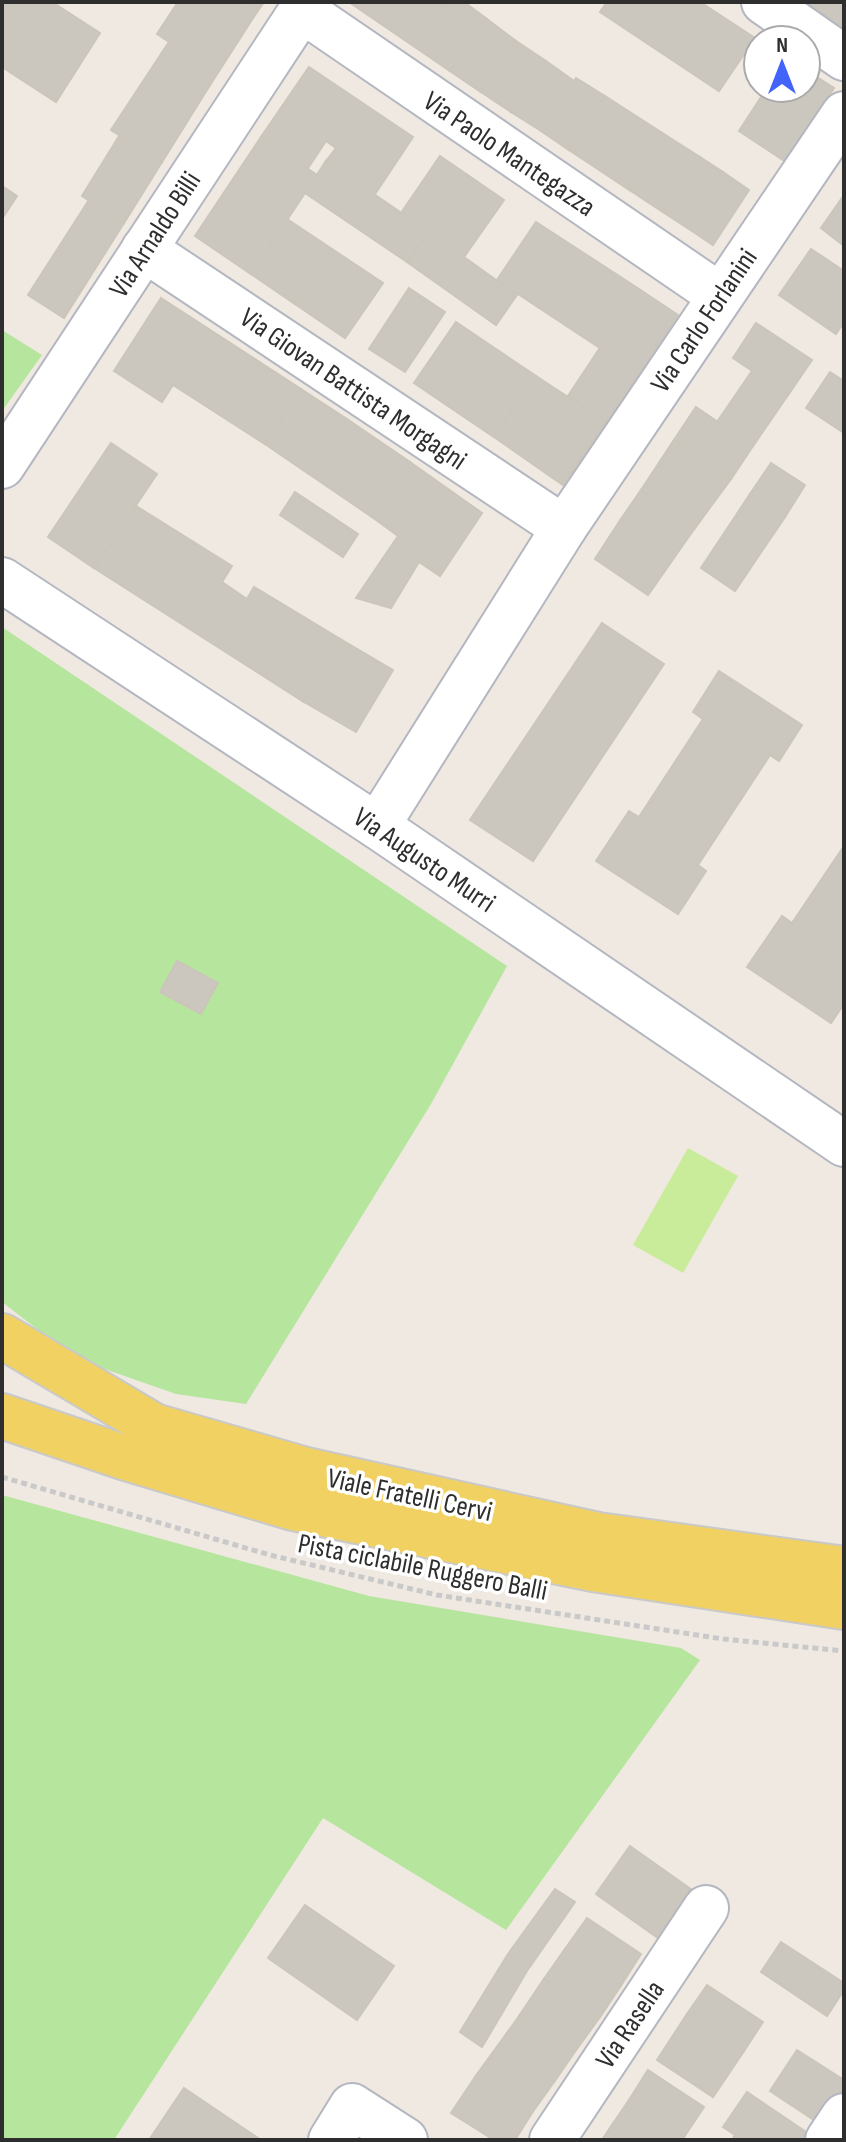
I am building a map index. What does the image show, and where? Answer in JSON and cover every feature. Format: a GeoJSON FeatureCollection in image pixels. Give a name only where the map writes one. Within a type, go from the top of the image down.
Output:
{"type":"FeatureCollection","features":[{"type":"Feature","properties":{"kind":"main road","name":"Viale Fratelli Cervi"},"geometry":{"type":"LineString","coordinates":[[2,1336],[154,1426],[306,1470],[598,1535],[844,1569]]}},
{"type":"Feature","properties":{"kind":"main road","name":"Viale Fratelli Cervi"},"geometry":{"type":"LineString","coordinates":[[2,1416],[126,1458],[293,1508],[593,1569],[844,1607]]}},
{"type":"Feature","properties":{"kind":"street"},"geometry":{"type":"LineString","coordinates":[[764,2],[844,58]]}},
{"type":"Feature","properties":{"kind":"street","name":"Via Arnaldo Billi"},"geometry":{"type":"LineString","coordinates":[[2,466],[305,6]]}},
{"type":"Feature","properties":{"kind":"street","name":"Via Paolo Mantegazza"},"geometry":{"type":"LineString","coordinates":[[305,6],[719,295]]}},
{"type":"Feature","properties":{"kind":"street","name":"Via Carlo Forlanini"},"geometry":{"type":"LineString","coordinates":[[377,826],[564,528],[844,114]]}},
{"type":"Feature","properties":{"kind":"street","name":"Via Giovan Battista Morgagni"},"geometry":{"type":"LineString","coordinates":[[144,249],[564,528]]}},
{"type":"Feature","properties":{"kind":"street","name":"Via Augusto Murri"},"geometry":{"type":"LineString","coordinates":[[2,580],[377,826],[844,1144]]}},
{"type":"Feature","properties":{"kind":"street","name":"Via Rasella"},"geometry":{"type":"LineString","coordinates":[[552,2140],[706,1908]]}},
{"type":"Feature","properties":{"kind":"street"},"geometry":{"type":"LineString","coordinates":[[331,2140],[352,2106],[405,2140]]}},
{"type":"Feature","properties":{"kind":"street"},"geometry":{"type":"LineString","coordinates":[[828,2140],[844,2116]]}},
{"type":"Feature","properties":{"kind":"path","name":"Pista ciclabile Ruggero Balli"},"geometry":{"type":"LineString","coordinates":[[2,1477],[270,1555],[437,1595],[723,1639],[844,1651]]}},
{"type":"Feature","properties":{"kind":"green space"},"geometry":{"type":"Polygon","coordinates":[[[2,330],[42,355],[2,411],[2,330]]]}},
{"type":"Feature","properties":{"kind":"green space"},"geometry":{"type":"Polygon","coordinates":[[[2,627],[507,966],[431,1104],[246,1404],[176,1394],[76,1359],[2,1302],[2,627]]]}},
{"type":"Feature","properties":{"kind":"green space"},"geometry":{"type":"Polygon","coordinates":[[[688,1148],[738,1176],[683,1273],[633,1245],[688,1148]]]}},
{"type":"Feature","properties":{"kind":"green space"},"geometry":{"type":"Polygon","coordinates":[[[2,1495],[369,1596],[681,1648],[700,1660],[506,1930],[323,1818],[114,2140],[2,2140],[2,1495]]]}},
{"type":"Feature","properties":{"kind":"building"},"geometry":{"type":"Polygon","coordinates":[[[2,2],[52,2],[100,33],[56,102],[2,67],[2,2]]]}},
{"type":"Feature","properties":{"kind":"building"},"geometry":{"type":"Polygon","coordinates":[[[178,2],[233,2],[255,15],[210,85],[161,54],[169,42],[157,34],[178,2]]]}},
{"type":"Feature","properties":{"kind":"building"},"geometry":{"type":"Polygon","coordinates":[[[233,2],[264,2],[255,15],[233,2]]]}},
{"type":"Feature","properties":{"kind":"building"},"geometry":{"type":"Polygon","coordinates":[[[349,2],[447,2],[415,47],[349,2]]]}},
{"type":"Feature","properties":{"kind":"building"},"geometry":{"type":"Polygon","coordinates":[[[447,2],[464,2],[487,19],[450,71],[415,47],[447,2]]]}},
{"type":"Feature","properties":{"kind":"building"},"geometry":{"type":"Polygon","coordinates":[[[607,2],[700,2],[742,29],[742,57],[719,91],[600,12],[607,2]]]}},
{"type":"Feature","properties":{"kind":"building"},"geometry":{"type":"Polygon","coordinates":[[[807,2],[844,2],[844,22],[839,30],[804,6],[807,2]]]}},
{"type":"Feature","properties":{"kind":"building"},"geometry":{"type":"Polygon","coordinates":[[[487,19],[516,41],[481,92],[450,71],[487,19]]]}},
{"type":"Feature","properties":{"kind":"building"},"geometry":{"type":"Polygon","coordinates":[[[516,41],[546,61],[511,112],[481,92],[516,41]]]}},
{"type":"Feature","properties":{"kind":"building"},"geometry":{"type":"Polygon","coordinates":[[[161,54],[210,85],[162,162],[111,130],[161,54]]]}},
{"type":"Feature","properties":{"kind":"building"},"geometry":{"type":"Polygon","coordinates":[[[546,61],[574,81],[541,131],[511,112],[546,61]]]}},
{"type":"Feature","properties":{"kind":"building"},"geometry":{"type":"Polygon","coordinates":[[[309,67],[413,137],[375,194],[326,161],[336,148],[326,141],[308,168],[261,137],[309,67]]]}},
{"type":"Feature","properties":{"kind":"building"},"geometry":{"type":"Polygon","coordinates":[[[576,78],[605,96],[569,150],[541,131],[576,78]]]}},
{"type":"Feature","properties":{"kind":"building"},"geometry":{"type":"Polygon","coordinates":[[[822,80],[834,88],[786,162],[739,131],[757,104],[822,104],[822,80]]]}},
{"type":"Feature","properties":{"kind":"building"},"geometry":{"type":"Polygon","coordinates":[[[605,96],[667,136],[631,191],[569,150],[605,96]]]}},
{"type":"Feature","properties":{"kind":"building"},"geometry":{"type":"Polygon","coordinates":[[[119,136],[162,162],[124,223],[82,196],[119,136]]]}},
{"type":"Feature","properties":{"kind":"building"},"geometry":{"type":"Polygon","coordinates":[[[667,136],[700,157],[663,212],[631,191],[667,136]]]}},
{"type":"Feature","properties":{"kind":"building"},"geometry":{"type":"Polygon","coordinates":[[[261,137],[317,175],[251,274],[195,236],[261,137]]]}},
{"type":"Feature","properties":{"kind":"building"},"geometry":{"type":"Polygon","coordinates":[[[440,156],[504,200],[464,257],[401,213],[440,156]]]}},
{"type":"Feature","properties":{"kind":"building"},"geometry":{"type":"Polygon","coordinates":[[[700,157],[723,172],[686,227],[663,212],[700,157]]]}},
{"type":"Feature","properties":{"kind":"building"},"geometry":{"type":"Polygon","coordinates":[[[326,161],[429,232],[407,262],[305,193],[326,161]]]}},
{"type":"Feature","properties":{"kind":"building"},"geometry":{"type":"Polygon","coordinates":[[[723,172],[749,190],[713,245],[686,227],[723,172]]]}},
{"type":"Feature","properties":{"kind":"building"},"geometry":{"type":"Polygon","coordinates":[[[2,186],[17,196],[2,219],[2,186]]]}},
{"type":"Feature","properties":{"kind":"building"},"geometry":{"type":"Polygon","coordinates":[[[844,195],[844,246],[821,228],[844,195]]]}},
{"type":"Feature","properties":{"kind":"building"},"geometry":{"type":"Polygon","coordinates":[[[89,200],[124,223],[64,318],[28,295],[89,200]]]}},
{"type":"Feature","properties":{"kind":"building"},"geometry":{"type":"Polygon","coordinates":[[[287,219],[332,249],[295,304],[251,274],[287,219]]]}},
{"type":"Feature","properties":{"kind":"building"},"geometry":{"type":"Polygon","coordinates":[[[536,222],[639,289],[600,348],[497,280],[536,222]]]}},
{"type":"Feature","properties":{"kind":"building"},"geometry":{"type":"Polygon","coordinates":[[[429,232],[517,295],[496,325],[407,262],[429,232]]]}},
{"type":"Feature","properties":{"kind":"building"},"geometry":{"type":"Polygon","coordinates":[[[332,249],[383,283],[345,338],[295,304],[332,249]]]}},
{"type":"Feature","properties":{"kind":"building"},"geometry":{"type":"Polygon","coordinates":[[[811,249],[844,271],[844,322],[836,334],[779,295],[811,249]]]}},
{"type":"Feature","properties":{"kind":"building"},"geometry":{"type":"Polygon","coordinates":[[[409,288],[445,312],[405,372],[369,349],[409,288]]]}},
{"type":"Feature","properties":{"kind":"building"},"geometry":{"type":"Polygon","coordinates":[[[639,289],[678,315],[606,422],[568,396],[639,289]]]}},
{"type":"Feature","properties":{"kind":"building"},"geometry":{"type":"Polygon","coordinates":[[[161,298],[301,389],[265,444],[173,385],[162,402],[114,371],[161,298]]]}},
{"type":"Feature","properties":{"kind":"building"},"geometry":{"type":"Polygon","coordinates":[[[456,322],[536,376],[494,437],[414,383],[456,322]]]}},
{"type":"Feature","properties":{"kind":"building"},"geometry":{"type":"Polygon","coordinates":[[[756,323],[812,360],[788,395],[733,358],[756,323]]]}},
{"type":"Feature","properties":{"kind":"building"},"geometry":{"type":"Polygon","coordinates":[[[752,371],[788,395],[753,446],[717,422],[752,371]]]}},
{"type":"Feature","properties":{"kind":"building"},"geometry":{"type":"Polygon","coordinates":[[[830,372],[844,381],[844,433],[806,408],[830,372]]]}},
{"type":"Feature","properties":{"kind":"building"},"geometry":{"type":"Polygon","coordinates":[[[536,376],[606,422],[563,485],[494,437],[536,376]]]}},
{"type":"Feature","properties":{"kind":"building"},"geometry":{"type":"Polygon","coordinates":[[[301,389],[347,419],[309,474],[265,444],[301,389]]]}},
{"type":"Feature","properties":{"kind":"building"},"geometry":{"type":"Polygon","coordinates":[[[696,407],[753,446],[731,479],[674,440],[696,407]]]}},
{"type":"Feature","properties":{"kind":"building"},"geometry":{"type":"Polygon","coordinates":[[[347,419],[410,462],[372,517],[309,474],[347,419]]]}},
{"type":"Feature","properties":{"kind":"building"},"geometry":{"type":"Polygon","coordinates":[[[674,440],[731,479],[695,528],[641,490],[674,440]]]}},
{"type":"Feature","properties":{"kind":"building"},"geometry":{"type":"Polygon","coordinates":[[[111,443],[157,474],[94,568],[48,537],[111,443]]]}},
{"type":"Feature","properties":{"kind":"building"},"geometry":{"type":"Polygon","coordinates":[[[410,462],[482,513],[440,576],[419,562],[391,608],[356,598],[398,536],[372,517],[410,462]]]}},
{"type":"Feature","properties":{"kind":"building"},"geometry":{"type":"Polygon","coordinates":[[[771,463],[805,485],[785,517],[750,494],[771,463]]]}},
{"type":"Feature","properties":{"kind":"building"},"geometry":{"type":"Polygon","coordinates":[[[641,490],[695,528],[676,555],[621,519],[641,490]]]}},
{"type":"Feature","properties":{"kind":"building"},"geometry":{"type":"Polygon","coordinates":[[[295,492],[358,534],[343,557],[280,515],[295,492]]]}},
{"type":"Feature","properties":{"kind":"building"},"geometry":{"type":"Polygon","coordinates":[[[750,494],[785,517],[735,591],[701,568],[750,494]]]}},
{"type":"Feature","properties":{"kind":"building"},"geometry":{"type":"Polygon","coordinates":[[[136,506],[232,566],[222,582],[247,599],[254,587],[342,640],[304,702],[94,568],[136,506]]]}},
{"type":"Feature","properties":{"kind":"building"},"geometry":{"type":"Polygon","coordinates":[[[621,519],[676,555],[648,595],[595,559],[621,519]]]}},
{"type":"Feature","properties":{"kind":"building"},"geometry":{"type":"Polygon","coordinates":[[[602,623],[664,664],[533,861],[470,820],[602,623]]]}},
{"type":"Feature","properties":{"kind":"building"},"geometry":{"type":"Polygon","coordinates":[[[342,640],[393,670],[356,732],[304,702],[342,640]]]}},
{"type":"Feature","properties":{"kind":"building"},"geometry":{"type":"Polygon","coordinates":[[[719,671],[802,725],[779,761],[770,755],[698,865],[706,871],[678,914],[596,861],[629,811],[639,817],[703,719],[693,712],[719,671]]]}},
{"type":"Feature","properties":{"kind":"building"},"geometry":{"type":"Polygon","coordinates":[[[844,846],[844,1004],[831,1023],[747,967],[782,916],[792,923],[844,846]]]}},
{"type":"Feature","properties":{"kind":"building"},"geometry":{"type":"Polygon","coordinates":[[[177,961],[218,983],[201,1014],[160,992],[177,961]]]}},
{"type":"Feature","properties":{"kind":"building"},"geometry":{"type":"Polygon","coordinates":[[[630,1846],[692,1890],[658,1938],[596,1894],[630,1846]]]}},
{"type":"Feature","properties":{"kind":"building"},"geometry":{"type":"Polygon","coordinates":[[[555,1889],[575,1902],[527,1971],[482,2047],[460,2032],[508,1954],[555,1889]]]}},
{"type":"Feature","properties":{"kind":"building"},"geometry":{"type":"Polygon","coordinates":[[[305,1905],[394,1966],[357,2020],[268,1958],[305,1905]]]}},
{"type":"Feature","properties":{"kind":"building"},"geometry":{"type":"Polygon","coordinates":[[[587,1918],[641,1954],[620,1987],[565,1949],[587,1918]]]}},
{"type":"Feature","properties":{"kind":"building"},"geometry":{"type":"Polygon","coordinates":[[[781,1942],[844,1983],[844,1990],[827,2016],[761,1972],[781,1942]]]}},
{"type":"Feature","properties":{"kind":"building"},"geometry":{"type":"Polygon","coordinates":[[[565,1949],[620,1987],[600,2017],[544,1979],[565,1949]]]}},
{"type":"Feature","properties":{"kind":"building"},"geometry":{"type":"Polygon","coordinates":[[[544,1979],[600,2017],[574,2053],[519,2016],[544,1979]]]}},
{"type":"Feature","properties":{"kind":"building"},"geometry":{"type":"Polygon","coordinates":[[[707,1985],[763,2022],[744,2051],[687,2014],[707,1985]]]}},
{"type":"Feature","properties":{"kind":"building"},"geometry":{"type":"Polygon","coordinates":[[[687,2014],[744,2051],[713,2097],[657,2060],[687,2014]]]}},
{"type":"Feature","properties":{"kind":"building"},"geometry":{"type":"Polygon","coordinates":[[[519,2016],[574,2053],[554,2082],[499,2044],[519,2016]]]}},
{"type":"Feature","properties":{"kind":"building"},"geometry":{"type":"Polygon","coordinates":[[[499,2044],[554,2082],[532,2113],[475,2077],[499,2044]]]}},
{"type":"Feature","properties":{"kind":"building"},"geometry":{"type":"Polygon","coordinates":[[[797,2050],[844,2080],[844,2087],[820,2124],[770,2091],[797,2050]]]}},
{"type":"Feature","properties":{"kind":"building"},"geometry":{"type":"Polygon","coordinates":[[[648,2070],[704,2107],[684,2137],[629,2100],[648,2070]]]}},
{"type":"Feature","properties":{"kind":"building"},"geometry":{"type":"Polygon","coordinates":[[[475,2077],[532,2113],[515,2140],[494,2140],[451,2113],[475,2077]]]}},
{"type":"Feature","properties":{"kind":"building"},"geometry":{"type":"Polygon","coordinates":[[[184,2088],[261,2140],[149,2140],[184,2088]]]}},
{"type":"Feature","properties":{"kind":"building"},"geometry":{"type":"Polygon","coordinates":[[[747,2092],[812,2136],[809,2140],[732,2140],[735,2135],[723,2127],[747,2092]]]}},
{"type":"Feature","properties":{"kind":"building"},"geometry":{"type":"Polygon","coordinates":[[[629,2100],[684,2137],[682,2140],[634,2140],[612,2125],[629,2100]]]}},
{"type":"Feature","properties":{"kind":"building"},"geometry":{"type":"Polygon","coordinates":[[[612,2125],[634,2140],[602,2140],[612,2125]]]}}]}
